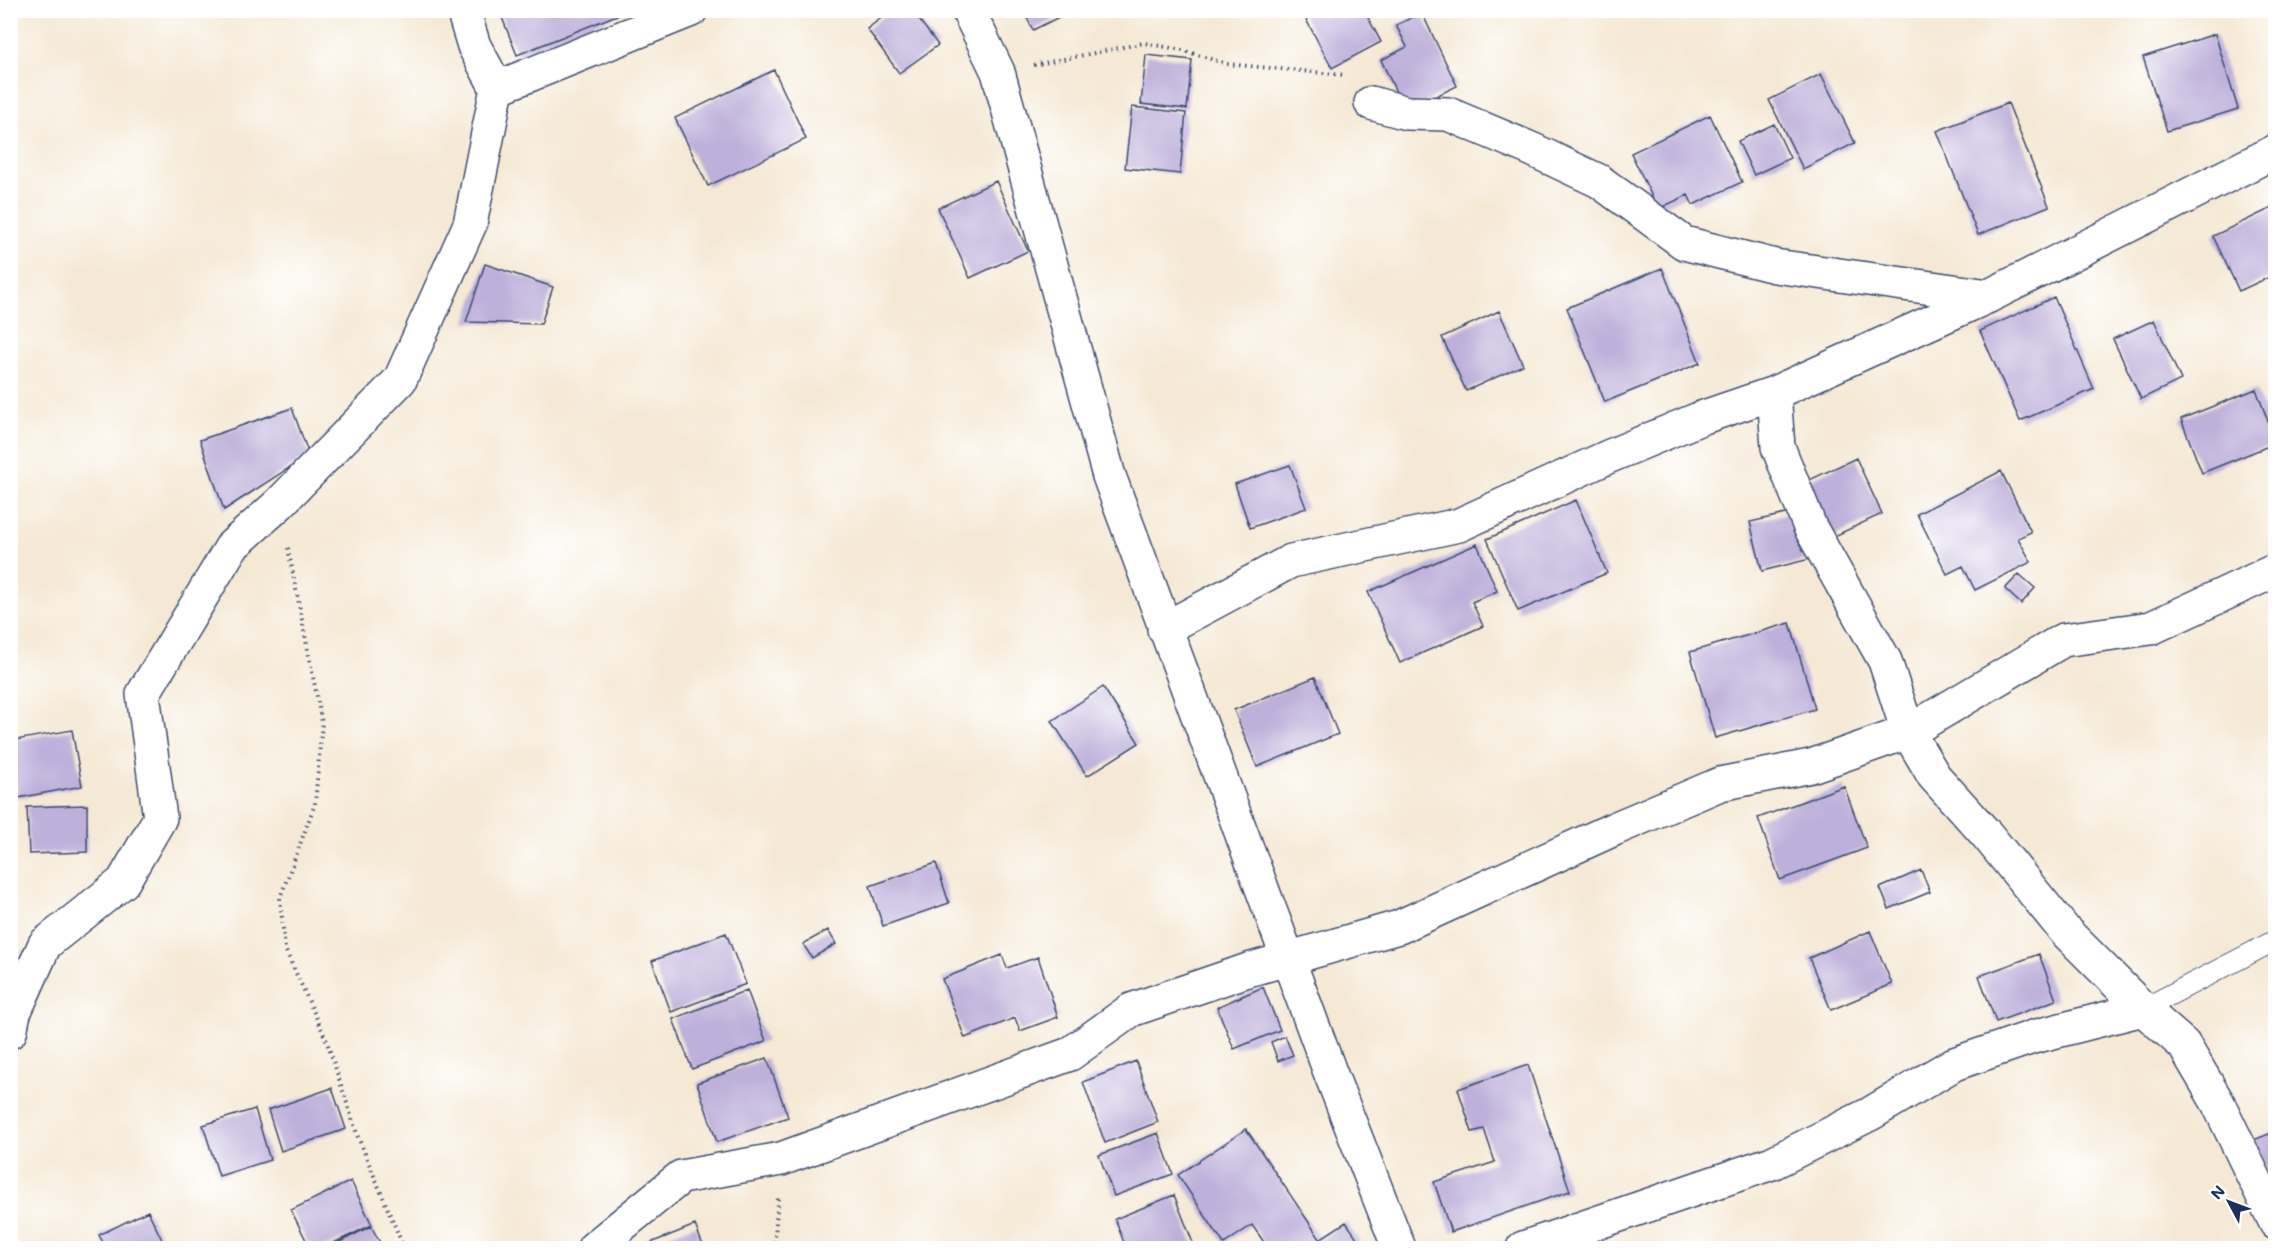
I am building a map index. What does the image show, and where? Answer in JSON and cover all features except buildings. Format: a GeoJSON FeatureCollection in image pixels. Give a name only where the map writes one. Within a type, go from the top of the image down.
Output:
{"type":"FeatureCollection","features":[{"type":"Feature","properties":{"kind":"street"},"geometry":{"type":"LineString","coordinates":[[10,1032],[14,1013],[45,944],[123,882],[160,818],[143,694],[232,546],[279,504],[400,380],[470,224],[497,88],[474,46],[463,10]]}},
{"type":"Feature","properties":{"kind":"street"},"geometry":{"type":"LineString","coordinates":[[497,88],[692,10]]}},
{"type":"Feature","properties":{"kind":"street"},"geometry":{"type":"LineString","coordinates":[[968,10],[998,72],[1109,476],[1330,1072],[1399,1248]]}},
{"type":"Feature","properties":{"kind":"street"},"geometry":{"type":"LineString","coordinates":[[1371,103],[1407,112],[1448,114],[1531,149],[1599,181],[1684,243],[1775,266],[1989,296]]}},
{"type":"Feature","properties":{"kind":"street"},"geometry":{"type":"LineString","coordinates":[[1164,628],[1291,561],[1459,525],[1610,456],[1701,418],[1774,393],[1989,296],[2276,151]]}},
{"type":"Feature","properties":{"kind":"street"},"geometry":{"type":"LineString","coordinates":[[1774,393],[1778,447],[1810,527],[1885,661],[1908,732],[1934,776],[1987,835],[2066,932],[2143,1009],[2184,1045],[2218,1103],[2276,1223]]}},
{"type":"Feature","properties":{"kind":"street"},"geometry":{"type":"LineString","coordinates":[[594,1248],[681,1177],[781,1159],[1070,1054],[1131,1010],[1248,970],[1290,960],[1399,927],[1614,829],[1720,784],[1811,766],[1908,732],[2063,640],[2151,628],[2271,577]]}},
{"type":"Feature","properties":{"kind":"street"},"geometry":{"type":"LineString","coordinates":[[1523,1248],[1772,1163],[1870,1114],[1954,1064],[2033,1037],[2143,1009]]}},
{"type":"Feature","properties":{"kind":"lane"},"geometry":{"type":"LineString","coordinates":[[2143,1009],[2276,940]]}},
{"type":"Feature","properties":{"kind":"path"},"geometry":{"type":"LineString","coordinates":[[998,72],[1144,43],[1182,50],[1227,64],[1352,76],[1371,103]]}},
{"type":"Feature","properties":{"kind":"path"},"geometry":{"type":"LineString","coordinates":[[279,504],[322,723],[315,804],[280,898],[285,949],[326,1040],[358,1137],[404,1248]]}},
{"type":"Feature","properties":{"kind":"path"},"geometry":{"type":"LineString","coordinates":[[774,1248],[781,1159]]}}]}
